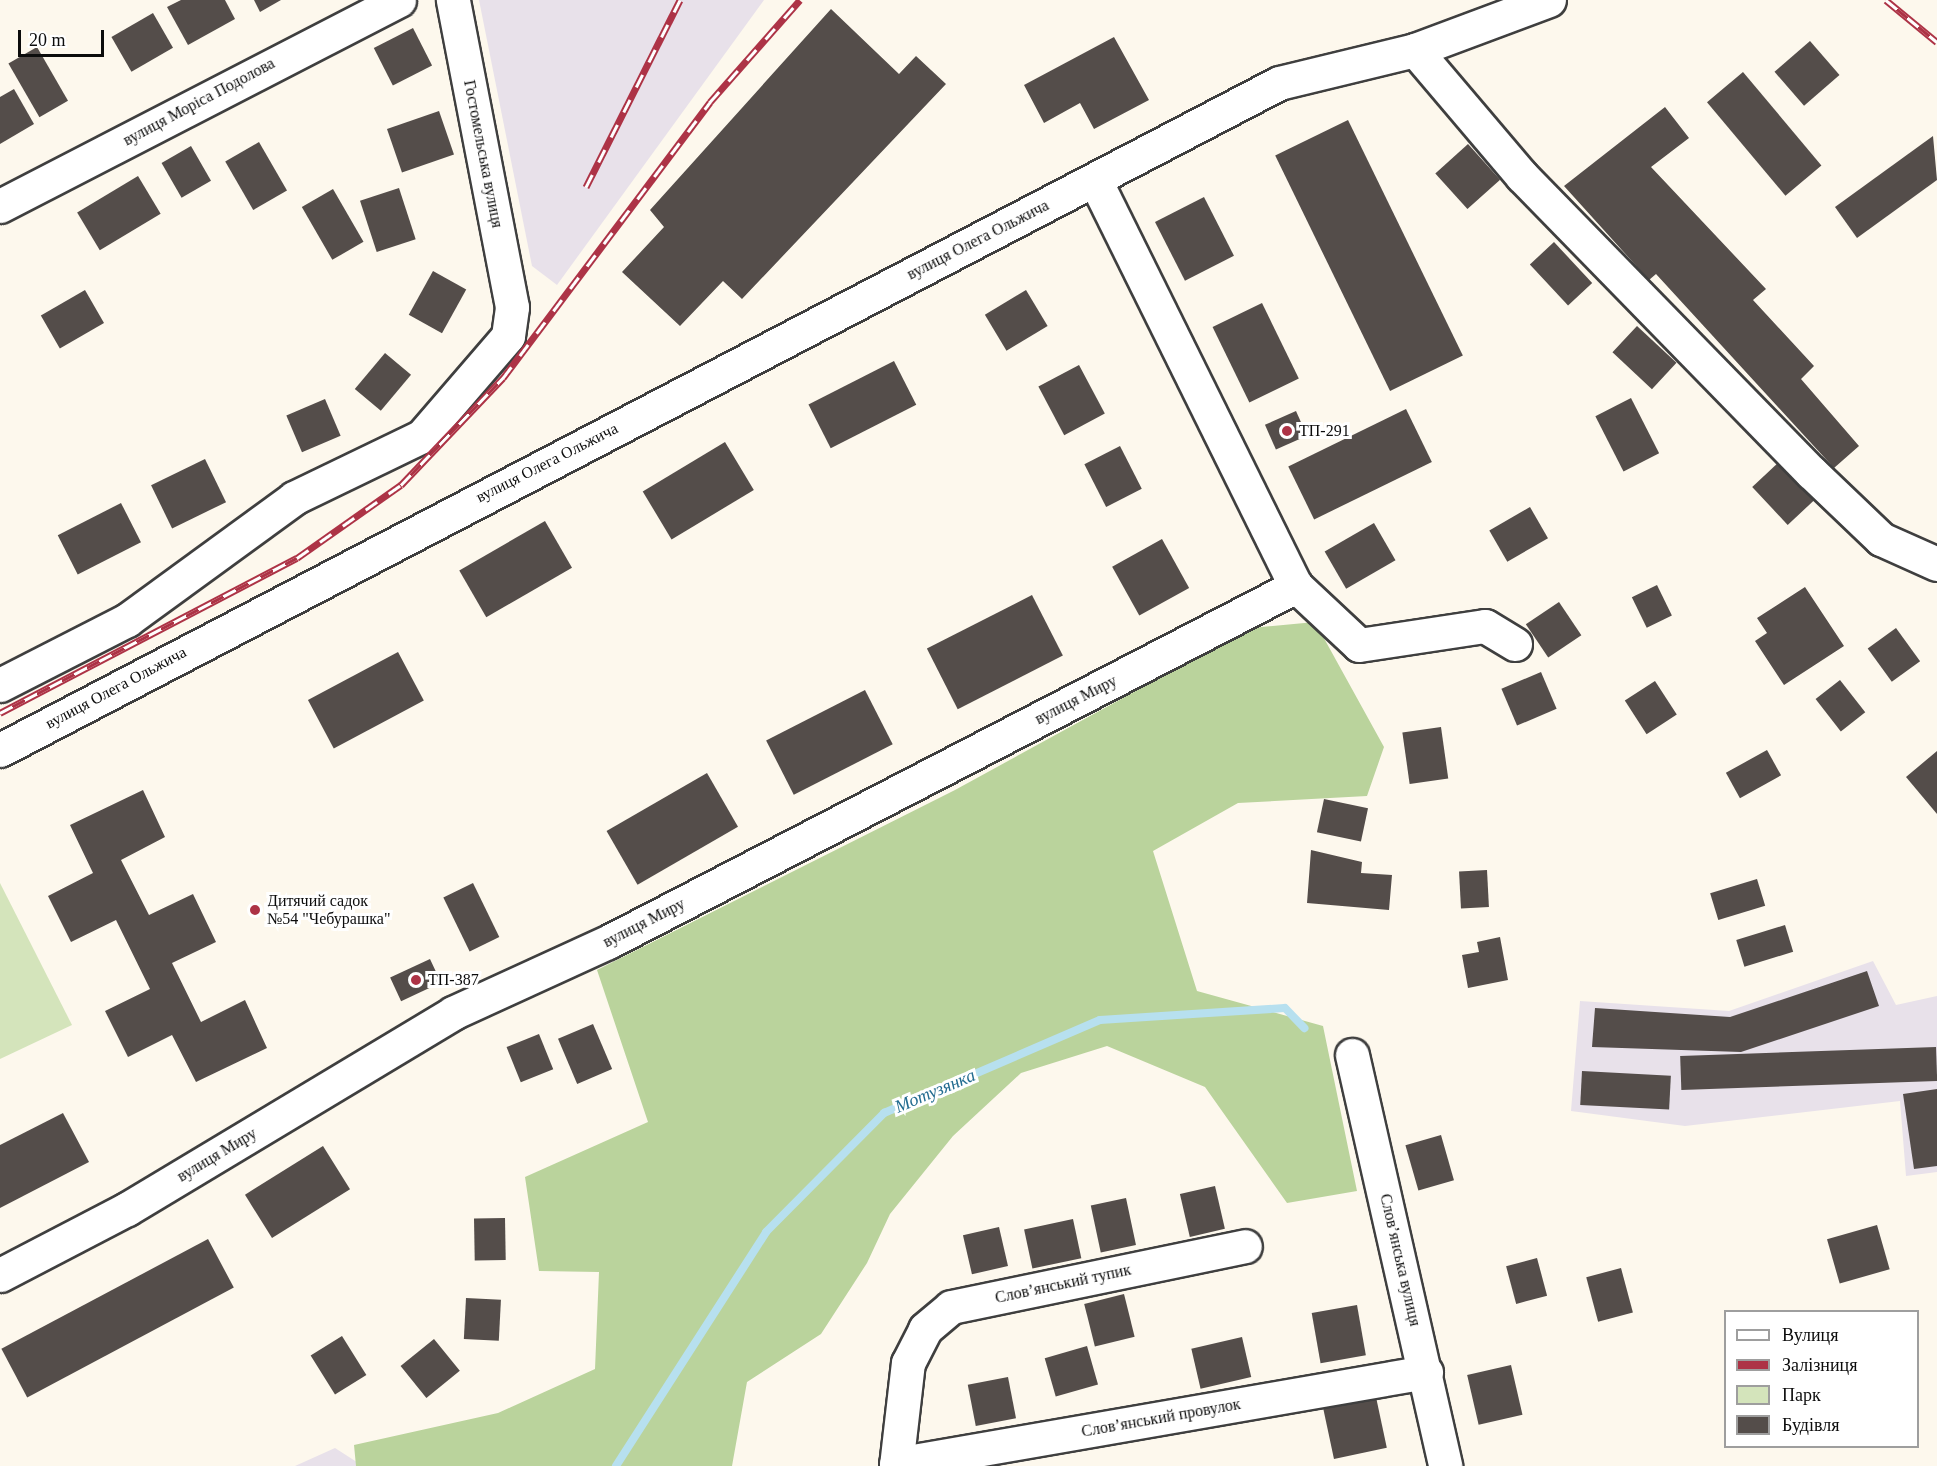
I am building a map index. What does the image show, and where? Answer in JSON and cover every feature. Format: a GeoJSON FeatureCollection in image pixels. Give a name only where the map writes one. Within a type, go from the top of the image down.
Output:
{"type":"FeatureCollection","features":[{"type":"Feature","properties":{"kind":"street","name":"вулиця Моріса Подолова"},"geometry":{"type":"LineString","coordinates":[[0,206],[399,0]]}},
{"type":"Feature","properties":{"kind":"street","name":"Гостомельська вулиця"},"geometry":{"type":"LineString","coordinates":[[0,685],[127,620],[294,498],[422,436],[508,336],[512,307],[453,0]]}},
{"type":"Feature","properties":{"kind":"street","name":"вулиця Олега Ольжича"},"geometry":{"type":"LineString","coordinates":[[0,750],[1279,83],[1415,50],[1549,0]]}},
{"type":"Feature","properties":{"kind":"street"},"geometry":{"type":"LineString","coordinates":[[1415,50],[1522,176],[1795,456],[1881,539],[1937,564]]}},
{"type":"Feature","properties":{"kind":"street"},"geometry":{"type":"LineString","coordinates":[[1095,180],[1296,586],[1359,645],[1485,626],[1515,644]]}},
{"type":"Feature","properties":{"kind":"street","name":"вулиця Миру"},"geometry":{"type":"LineString","coordinates":[[0,1275],[127,1209],[453,1013],[608,942],[1296,586]]}},
{"type":"Feature","properties":{"kind":"street","name":"Словʼянська вулиця"},"geometry":{"type":"LineString","coordinates":[[1352,1055],[1426,1372],[1445,1466]]}},
{"type":"Feature","properties":{"kind":"street","name":"Словʼянський тупик"},"geometry":{"type":"LineString","coordinates":[[896,1465],[908,1363],[925,1329],[951,1307],[1245,1246]]}},
{"type":"Feature","properties":{"kind":"street","name":"Словʼянський провулок"},"geometry":{"type":"LineString","coordinates":[[896,1465],[1426,1372]]}},
{"type":"Feature","properties":{"kind":"shaded area"},"geometry":{"type":"Polygon","coordinates":[[[479,0],[764,0],[557,285],[532,266],[479,0]]]}},
{"type":"Feature","properties":{"kind":"shaded area"},"geometry":{"type":"Polygon","coordinates":[[[1873,961],[1896,1005],[1937,996],[1937,1172],[1906,1176],[1900,1101],[1685,1126],[1571,1111],[1580,1001],[1729,1011],[1873,961]]]}},
{"type":"Feature","properties":{"kind":"shaded area"},"geometry":{"type":"Polygon","coordinates":[[[335,1448],[363,1466],[295,1466],[335,1448]]]}},
{"type":"Feature","properties":{"kind":"green space"},"geometry":{"type":"Polygon","coordinates":[[[1315,622],[1384,747],[1367,796],[1238,803],[1153,851],[1197,991],[1323,1026],[1357,1191],[1287,1203],[1205,1087],[1107,1046],[1021,1073],[953,1136],[890,1214],[867,1263],[821,1334],[747,1382],[732,1466],[356,1466],[354,1445],[498,1413],[595,1369],[599,1272],[539,1271],[525,1177],[648,1122],[597,970],[955,790],[1251,628],[1315,622]]]}},
{"type":"Feature","properties":{"kind":"green space"},"geometry":{"type":"Polygon","coordinates":[[[0,883],[72,1025],[0,1059],[0,883]]]}},
{"type":"Feature","properties":{"kind":"building"},"geometry":{"type":"Polygon","coordinates":[[[181,0],[225,0],[235,19],[188,45],[167,7],[181,0]]]}},
{"type":"Feature","properties":{"kind":"building"},"geometry":{"type":"Polygon","coordinates":[[[254,0],[281,0],[260,12],[254,0]]]}},
{"type":"Feature","properties":{"kind":"building"},"geometry":{"type":"Polygon","coordinates":[[[831,9],[899,74],[916,56],[946,84],[742,299],[723,281],[680,326],[622,272],[664,227],[650,210],[831,9]]]}},
{"type":"Feature","properties":{"kind":"building"},"geometry":{"type":"Polygon","coordinates":[[[153,13],[173,48],[131,72],[111,37],[153,13]]]}},
{"type":"Feature","properties":{"kind":"building"},"geometry":{"type":"Polygon","coordinates":[[[413,28],[432,65],[393,85],[374,48],[413,28]]]}},
{"type":"Feature","properties":{"kind":"building"},"geometry":{"type":"Polygon","coordinates":[[[1114,37],[1149,100],[1094,129],[1080,103],[1044,123],[1024,85],[1114,37]]]}},
{"type":"Feature","properties":{"kind":"building"},"geometry":{"type":"Polygon","coordinates":[[[1810,41],[1840,75],[1804,106],[1775,72],[1810,41]]]}},
{"type":"Feature","properties":{"kind":"building"},"geometry":{"type":"Polygon","coordinates":[[[37,47],[68,101],[39,117],[8,64],[37,47]]]}},
{"type":"Feature","properties":{"kind":"building"},"geometry":{"type":"Polygon","coordinates":[[[1743,72],[1821,165],[1785,196],[1707,102],[1743,72]]]}},
{"type":"Feature","properties":{"kind":"building"},"geometry":{"type":"Polygon","coordinates":[[[14,89],[34,124],[0,144],[0,97],[14,89]]]}},
{"type":"Feature","properties":{"kind":"building"},"geometry":{"type":"Polygon","coordinates":[[[1665,107],[1689,138],[1651,167],[1766,289],[1753,300],[1814,366],[1801,379],[1859,446],[1834,468],[1656,274],[1649,280],[1564,186],[1665,107]]]}},
{"type":"Feature","properties":{"kind":"building"},"geometry":{"type":"Polygon","coordinates":[[[439,111],[454,154],[402,172],[387,129],[439,111]]]}},
{"type":"Feature","properties":{"kind":"building"},"geometry":{"type":"Polygon","coordinates":[[[1348,120],[1463,355],[1390,391],[1275,156],[1348,120]]]}},
{"type":"Feature","properties":{"kind":"building"},"geometry":{"type":"Polygon","coordinates":[[[1933,136],[1937,180],[1857,238],[1835,207],[1933,136]]]}},
{"type":"Feature","properties":{"kind":"building"},"geometry":{"type":"Polygon","coordinates":[[[259,142],[287,190],[253,210],[225,162],[259,142]]]}},
{"type":"Feature","properties":{"kind":"building"},"geometry":{"type":"Polygon","coordinates":[[[1468,144],[1500,180],[1467,209],[1435,173],[1468,144]]]}},
{"type":"Feature","properties":{"kind":"building"},"geometry":{"type":"Polygon","coordinates":[[[191,146],[211,181],[182,198],[162,163],[191,146]]]}},
{"type":"Feature","properties":{"kind":"building"},"geometry":{"type":"Polygon","coordinates":[[[138,176],[161,214],[100,250],[77,213],[138,176]]]}},
{"type":"Feature","properties":{"kind":"building"},"geometry":{"type":"Polygon","coordinates":[[[399,188],[416,239],[377,252],[360,201],[399,188]]]}},
{"type":"Feature","properties":{"kind":"building"},"geometry":{"type":"Polygon","coordinates":[[[333,189],[364,242],[332,260],[302,207],[333,189]]]}},
{"type":"Feature","properties":{"kind":"building"},"geometry":{"type":"Polygon","coordinates":[[[1204,197],[1234,256],[1185,281],[1155,222],[1204,197]]]}},
{"type":"Feature","properties":{"kind":"building"},"geometry":{"type":"Polygon","coordinates":[[[1554,242],[1592,283],[1568,305],[1530,265],[1554,242]]]}},
{"type":"Feature","properties":{"kind":"building"},"geometry":{"type":"Polygon","coordinates":[[[433,271],[466,289],[442,333],[409,315],[433,271]]]}},
{"type":"Feature","properties":{"kind":"building"},"geometry":{"type":"Polygon","coordinates":[[[85,290],[104,323],[60,348],[41,316],[85,290]]]}},
{"type":"Feature","properties":{"kind":"building"},"geometry":{"type":"Polygon","coordinates":[[[1026,290],[1048,326],[1006,351],[985,315],[1026,290]]]}},
{"type":"Feature","properties":{"kind":"building"},"geometry":{"type":"Polygon","coordinates":[[[1262,303],[1299,378],[1249,403],[1213,327],[1262,303]]]}},
{"type":"Feature","properties":{"kind":"building"},"geometry":{"type":"Polygon","coordinates":[[[1637,326],[1676,363],[1652,389],[1612,352],[1637,326]]]}},
{"type":"Feature","properties":{"kind":"building"},"geometry":{"type":"Polygon","coordinates":[[[385,353],[411,375],[381,411],[355,389],[385,353]]]}},
{"type":"Feature","properties":{"kind":"building"},"geometry":{"type":"Polygon","coordinates":[[[894,361],[916,405],[831,448],[808,405],[894,361]]]}},
{"type":"Feature","properties":{"kind":"building"},"geometry":{"type":"Polygon","coordinates":[[[1079,365],[1105,414],[1064,435],[1038,387],[1079,365]]]}},
{"type":"Feature","properties":{"kind":"building"},"geometry":{"type":"Polygon","coordinates":[[[1631,398],[1659,453],[1624,471],[1595,416],[1631,398]]]}},
{"type":"Feature","properties":{"kind":"building"},"geometry":{"type":"Polygon","coordinates":[[[325,399],[341,436],[302,452],[286,415],[325,399]]]}},
{"type":"Feature","properties":{"kind":"building"},"geometry":{"type":"Polygon","coordinates":[[[1406,409],[1432,462],[1314,519],[1288,466],[1406,409]]]}},
{"type":"Feature","properties":{"kind":"building","name":"ТП-291"},"geometry":{"type":"Polygon","coordinates":[[[1296,411],[1307,436],[1276,449],[1265,425],[1296,411]]]}},
{"type":"Feature","properties":{"kind":"building"},"geometry":{"type":"Polygon","coordinates":[[[725,442],[754,490],[672,539],[643,491],[725,442]]]}},
{"type":"Feature","properties":{"kind":"building"},"geometry":{"type":"Polygon","coordinates":[[[1120,446],[1142,489],[1106,507],[1084,464],[1120,446]]]}},
{"type":"Feature","properties":{"kind":"building"},"geometry":{"type":"Polygon","coordinates":[[[205,459],[226,502],[172,528],[151,485],[205,459]]]}},
{"type":"Feature","properties":{"kind":"building"},"geometry":{"type":"Polygon","coordinates":[[[1780,461],[1815,499],[1788,525],[1752,487],[1780,461]]]}},
{"type":"Feature","properties":{"kind":"building"},"geometry":{"type":"Polygon","coordinates":[[[121,503],[141,542],[78,574],[58,535],[121,503]]]}},
{"type":"Feature","properties":{"kind":"building"},"geometry":{"type":"Polygon","coordinates":[[[1530,507],[1548,538],[1507,562],[1489,530],[1530,507]]]}},
{"type":"Feature","properties":{"kind":"building"},"geometry":{"type":"Polygon","coordinates":[[[545,521],[572,568],[486,617],[459,570],[545,521]]]}},
{"type":"Feature","properties":{"kind":"building"},"geometry":{"type":"Polygon","coordinates":[[[1374,523],[1396,560],[1346,589],[1325,552],[1374,523]]]}},
{"type":"Feature","properties":{"kind":"building"},"geometry":{"type":"Polygon","coordinates":[[[1162,539],[1189,588],[1139,616],[1112,567],[1162,539]]]}},
{"type":"Feature","properties":{"kind":"building"},"geometry":{"type":"Polygon","coordinates":[[[1657,585],[1672,616],[1647,628],[1632,597],[1657,585]]]}},
{"type":"Feature","properties":{"kind":"building"},"geometry":{"type":"Polygon","coordinates":[[[1805,587],[1844,646],[1784,685],[1755,641],[1767,633],[1757,618],[1805,587]]]}},
{"type":"Feature","properties":{"kind":"building"},"geometry":{"type":"Polygon","coordinates":[[[1032,595],[1063,656],[958,709],[927,649],[1032,595]]]}},
{"type":"Feature","properties":{"kind":"building"},"geometry":{"type":"Polygon","coordinates":[[[1559,602],[1581,635],[1548,658],[1526,624],[1559,602]]]}},
{"type":"Feature","properties":{"kind":"building"},"geometry":{"type":"Polygon","coordinates":[[[1896,628],[1920,661],[1892,682],[1868,649],[1896,628]]]}},
{"type":"Feature","properties":{"kind":"building"},"geometry":{"type":"Polygon","coordinates":[[[398,652],[424,701],[334,748],[308,700],[398,652]]]}},
{"type":"Feature","properties":{"kind":"building"},"geometry":{"type":"Polygon","coordinates":[[[1541,672],[1557,709],[1517,726],[1501,689],[1541,672]]]}},
{"type":"Feature","properties":{"kind":"building"},"geometry":{"type":"Polygon","coordinates":[[[1840,680],[1865,712],[1841,731],[1816,699],[1840,680]]]}},
{"type":"Feature","properties":{"kind":"building"},"geometry":{"type":"Polygon","coordinates":[[[1655,681],[1677,715],[1647,734],[1625,701],[1655,681]]]}},
{"type":"Feature","properties":{"kind":"building"},"geometry":{"type":"Polygon","coordinates":[[[865,690],[893,744],[794,795],[766,740],[865,690]]]}},
{"type":"Feature","properties":{"kind":"building"},"geometry":{"type":"Polygon","coordinates":[[[1441,727],[1448,778],[1410,784],[1402,732],[1441,727]]]}},
{"type":"Feature","properties":{"kind":"building"},"geometry":{"type":"Polygon","coordinates":[[[1767,750],[1781,775],[1740,798],[1726,773],[1767,750]]]}},
{"type":"Feature","properties":{"kind":"building"},"geometry":{"type":"Polygon","coordinates":[[[1937,751],[1937,814],[1906,777],[1937,751]]]}},
{"type":"Feature","properties":{"kind":"building"},"geometry":{"type":"Polygon","coordinates":[[[707,773],[738,827],[638,885],[607,831],[707,773]]]}},
{"type":"Feature","properties":{"kind":"building"},"geometry":{"type":"Polygon","coordinates":[[[143,790],[165,837],[121,860],[149,915],[193,894],[216,942],[172,963],[201,1022],[245,1000],[267,1048],[196,1082],[172,1035],[128,1057],[105,1011],[150,989],[116,920],[71,942],[48,896],[93,873],[70,825],[143,790]]]}},
{"type":"Feature","properties":{"kind":"building"},"geometry":{"type":"Polygon","coordinates":[[[1324,799],[1368,808],[1361,842],[1317,832],[1324,799]]]}},
{"type":"Feature","properties":{"kind":"building"},"geometry":{"type":"Polygon","coordinates":[[[1311,850],[1362,862],[1361,873],[1392,875],[1389,910],[1307,903],[1311,850]]]}},
{"type":"Feature","properties":{"kind":"building"},"geometry":{"type":"Polygon","coordinates":[[[1487,870],[1489,907],[1461,908],[1459,871],[1487,870]]]}},
{"type":"Feature","properties":{"kind":"building"},"geometry":{"type":"Polygon","coordinates":[[[1757,879],[1765,906],[1718,920],[1710,893],[1757,879]]]}},
{"type":"Feature","properties":{"kind":"building"},"geometry":{"type":"Polygon","coordinates":[[[473,883],[499,937],[470,951],[443,897],[473,883]]]}},
{"type":"Feature","properties":{"kind":"building"},"geometry":{"type":"Polygon","coordinates":[[[1785,925],[1793,952],[1744,967],[1736,940],[1785,925]]]}},
{"type":"Feature","properties":{"kind":"building"},"geometry":{"type":"Polygon","coordinates":[[[1500,937],[1508,980],[1468,988],[1462,955],[1479,952],[1477,942],[1500,937]]]}},
{"type":"Feature","properties":{"kind":"building","name":"ТП-387"},"geometry":{"type":"Polygon","coordinates":[[[430,959],[441,983],[401,1001],[390,978],[430,959]]]}},
{"type":"Feature","properties":{"kind":"building"},"geometry":{"type":"Polygon","coordinates":[[[1867,971],[1879,1006],[1741,1052],[1592,1047],[1595,1008],[1730,1017],[1867,971]]]}},
{"type":"Feature","properties":{"kind":"building"},"geometry":{"type":"Polygon","coordinates":[[[593,1024],[612,1069],[577,1084],[558,1039],[593,1024]]]}},
{"type":"Feature","properties":{"kind":"building"},"geometry":{"type":"Polygon","coordinates":[[[539,1034],[553,1069],[521,1082],[507,1047],[539,1034]]]}},
{"type":"Feature","properties":{"kind":"building"},"geometry":{"type":"Polygon","coordinates":[[[1936,1047],[1937,1081],[1681,1090],[1680,1056],[1936,1047]]]}},
{"type":"Feature","properties":{"kind":"building"},"geometry":{"type":"Polygon","coordinates":[[[1582,1071],[1671,1076],[1669,1110],[1580,1105],[1582,1071]]]}},
{"type":"Feature","properties":{"kind":"building"},"geometry":{"type":"Polygon","coordinates":[[[1937,1089],[1937,1166],[1914,1169],[1903,1094],[1937,1089]]]}},
{"type":"Feature","properties":{"kind":"building"},"geometry":{"type":"Polygon","coordinates":[[[63,1113],[89,1162],[0,1208],[0,1145],[63,1113]]]}},
{"type":"Feature","properties":{"kind":"building"},"geometry":{"type":"Polygon","coordinates":[[[1441,1135],[1454,1180],[1418,1190],[1405,1145],[1441,1135]]]}},
{"type":"Feature","properties":{"kind":"building"},"geometry":{"type":"Polygon","coordinates":[[[323,1146],[350,1189],[272,1238],[245,1195],[323,1146]]]}},
{"type":"Feature","properties":{"kind":"building"},"geometry":{"type":"Polygon","coordinates":[[[1215,1186],[1225,1229],[1190,1237],[1180,1194],[1215,1186]]]}},
{"type":"Feature","properties":{"kind":"building"},"geometry":{"type":"Polygon","coordinates":[[[1126,1198],[1136,1245],[1101,1252],[1091,1205],[1126,1198]]]}},
{"type":"Feature","properties":{"kind":"building"},"geometry":{"type":"Polygon","coordinates":[[[505,1218],[506,1260],[475,1261],[474,1219],[505,1218]]]}},
{"type":"Feature","properties":{"kind":"building"},"geometry":{"type":"Polygon","coordinates":[[[1073,1219],[1081,1258],[1032,1269],[1024,1229],[1073,1219]]]}},
{"type":"Feature","properties":{"kind":"building"},"geometry":{"type":"Polygon","coordinates":[[[1877,1225],[1890,1269],[1840,1284],[1827,1239],[1877,1225]]]}},
{"type":"Feature","properties":{"kind":"building"},"geometry":{"type":"Polygon","coordinates":[[[999,1227],[1008,1266],[972,1274],[963,1235],[999,1227]]]}},
{"type":"Feature","properties":{"kind":"building"},"geometry":{"type":"Polygon","coordinates":[[[208,1239],[234,1288],[27,1397],[1,1349],[208,1239]]]}},
{"type":"Feature","properties":{"kind":"building"},"geometry":{"type":"Polygon","coordinates":[[[1537,1258],[1547,1296],[1516,1304],[1506,1266],[1537,1258]]]}},
{"type":"Feature","properties":{"kind":"building"},"geometry":{"type":"Polygon","coordinates":[[[1621,1268],[1633,1312],[1598,1322],[1586,1277],[1621,1268]]]}},
{"type":"Feature","properties":{"kind":"building"},"geometry":{"type":"Polygon","coordinates":[[[1124,1294],[1135,1337],[1095,1347],[1084,1304],[1124,1294]]]}},
{"type":"Feature","properties":{"kind":"building"},"geometry":{"type":"Polygon","coordinates":[[[466,1298],[501,1300],[499,1341],[464,1339],[466,1298]]]}},
{"type":"Feature","properties":{"kind":"building"},"geometry":{"type":"Polygon","coordinates":[[[1357,1305],[1366,1355],[1321,1363],[1312,1313],[1357,1305]]]}},
{"type":"Feature","properties":{"kind":"building"},"geometry":{"type":"Polygon","coordinates":[[[342,1336],[366,1375],[335,1395],[311,1356],[342,1336]]]}},
{"type":"Feature","properties":{"kind":"building"},"geometry":{"type":"Polygon","coordinates":[[[1242,1337],[1251,1377],[1201,1389],[1191,1349],[1242,1337]]]}},
{"type":"Feature","properties":{"kind":"building"},"geometry":{"type":"Polygon","coordinates":[[[434,1339],[460,1371],[426,1398],[401,1366],[434,1339]]]}},
{"type":"Feature","properties":{"kind":"building"},"geometry":{"type":"Polygon","coordinates":[[[1087,1346],[1098,1384],[1056,1397],[1045,1358],[1087,1346]]]}},
{"type":"Feature","properties":{"kind":"building"},"geometry":{"type":"Polygon","coordinates":[[[1511,1365],[1522,1415],[1479,1425],[1467,1375],[1511,1365]]]}},
{"type":"Feature","properties":{"kind":"building"},"geometry":{"type":"Polygon","coordinates":[[[1008,1377],[1016,1418],[976,1426],[968,1385],[1008,1377]]]}},
{"type":"Feature","properties":{"kind":"building"},"geometry":{"type":"Polygon","coordinates":[[[1376,1397],[1387,1448],[1334,1459],[1323,1408],[1376,1397]]]}},
{"type":"Feature","properties":{"kind":"waterway","name":"Мотузянка"},"geometry":{"type":"LineString","coordinates":[[616,1466],[766,1232],[884,1113],[1100,1020],[1285,1008],[1304,1028]]}},
{"type":"Feature","properties":{"kind":"railway"},"geometry":{"type":"LineString","coordinates":[[586,187],[680,0]]}},
{"type":"Feature","properties":{"kind":"railway"},"geometry":{"type":"LineString","coordinates":[[0,713],[297,558],[401,485],[503,378],[710,102],[800,0]]}},
{"type":"Feature","properties":{"kind":"railway"},"geometry":{"type":"LineString","coordinates":[[1886,0],[1937,42]]}},
{"type":"Feature","properties":{"kind":"place","name":"ТП-291"},"geometry":{"type":"Point","coordinates":[1287,431]}},
{"type":"Feature","properties":{"kind":"place","name":"Дитячий садок №54 \"Чебурашка\""},"geometry":{"type":"Point","coordinates":[255,910]}},
{"type":"Feature","properties":{"kind":"place","name":"ТП-387"},"geometry":{"type":"Point","coordinates":[416,980]}}]}
